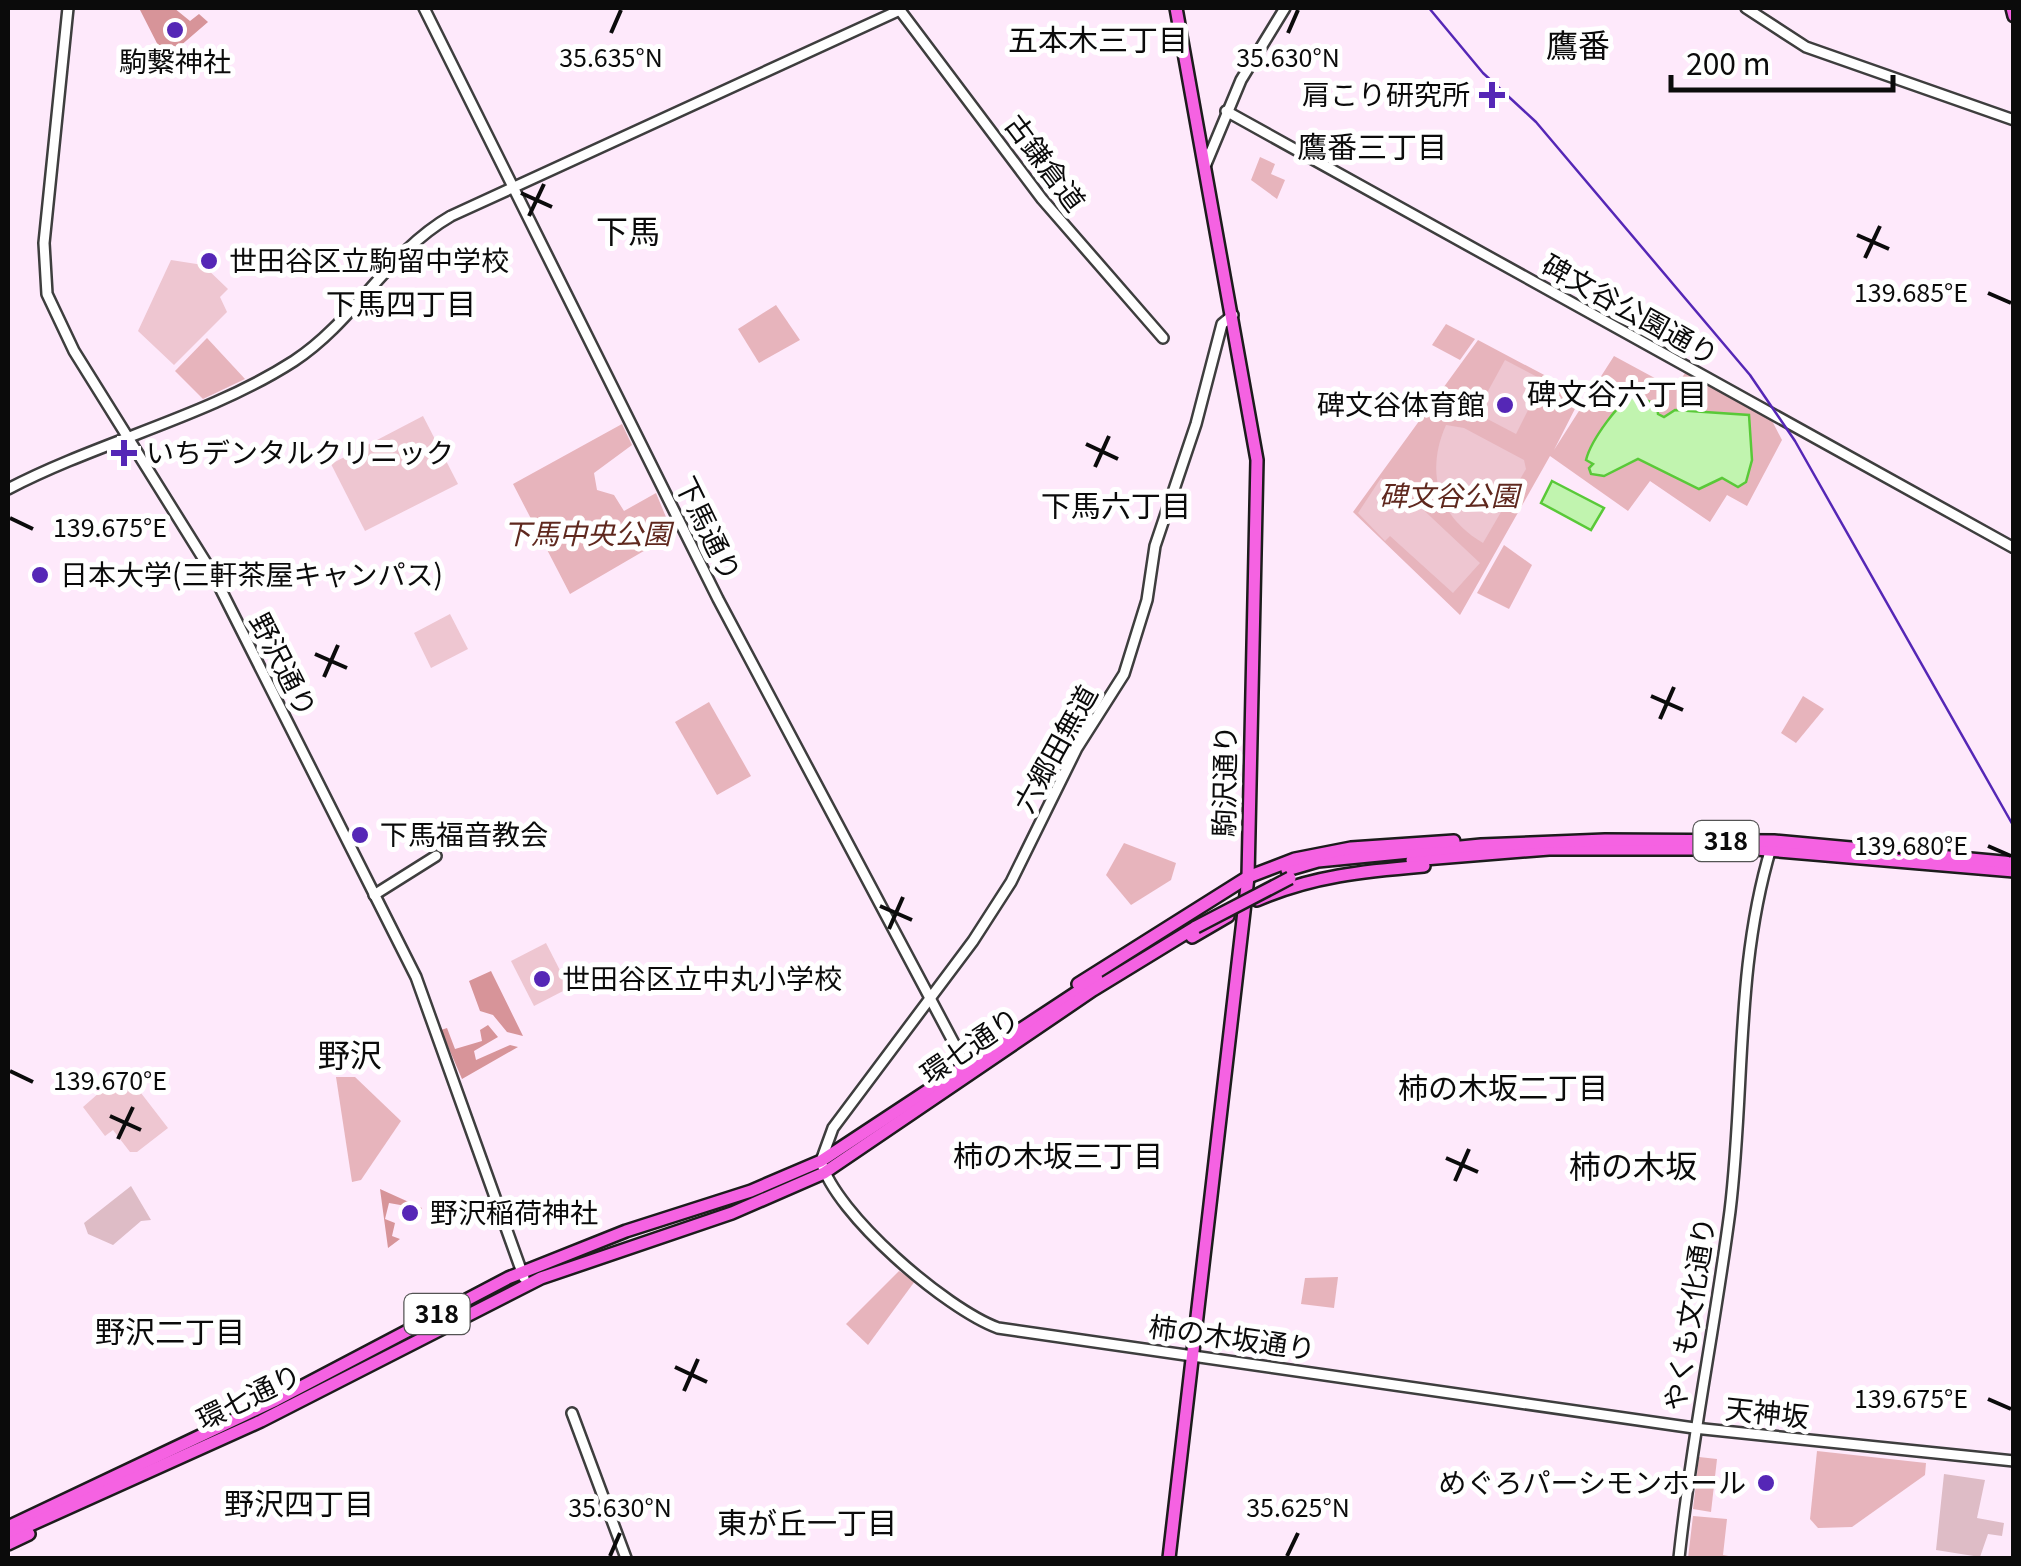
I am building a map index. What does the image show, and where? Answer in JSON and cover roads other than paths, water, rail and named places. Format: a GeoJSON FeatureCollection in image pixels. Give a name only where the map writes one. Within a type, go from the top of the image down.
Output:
{"type":"FeatureCollection","features":[{"type":"Feature","properties":{"kind":"main road","name":"駒沢通り"},"geometry":{"type":"LineString","coordinates":[[1169,1558],[1248,877],[1258,460],[1176,8]]}},
{"type":"Feature","properties":{"kind":"main road"},"geometry":{"type":"LineString","coordinates":[[2012,8],[2014,16]]}},
{"type":"Feature","properties":{"kind":"main road"},"geometry":{"type":"LineString","coordinates":[[1457,840],[1477,850],[1458,863],[1352,871],[1294,884],[1073,1000],[1084,978],[1248,877],[1295,859],[1351,848],[1457,840]]}},
{"type":"Feature","properties":{"kind":"main road","name":"環七通り"},"geometry":{"type":"LineString","coordinates":[[8,1535],[521,1272],[626,1231],[822,1167],[965,1064],[1093,990],[1195,923],[1288,874],[1477,850],[1772,846],[1970,863],[2014,874]]}},
{"type":"Feature","properties":{"kind":"main road"},"geometry":{"type":"LineString","coordinates":[[1970,863],[2014,859]]}},
{"type":"Feature","properties":{"kind":"main road"},"geometry":{"type":"LineString","coordinates":[[1210,900],[1224,906],[1220,920]]}},
{"type":"Feature","properties":{"kind":"main road"},"geometry":{"type":"LineString","coordinates":[[1220,920],[1242,936]]}},
{"type":"Feature","properties":{"kind":"main road","name":"環七通り"},"geometry":{"type":"LineString","coordinates":[[8,1526],[273,1415],[526,1286],[732,1213],[822,1167],[1073,1000]]}},
{"type":"Feature","properties":{"kind":"main road"},"geometry":{"type":"LineString","coordinates":[[8,1519],[52,1500],[68,1504],[61,1519],[8,1544]]}},
{"type":"Feature","properties":{"kind":"street","name":"野沢通り"},"geometry":{"type":"LineString","coordinates":[[68,8],[44,243],[46,282],[62,329],[212,574],[416,977],[526,1286]]}},
{"type":"Feature","properties":{"kind":"street","name":"下馬通り"},"geometry":{"type":"LineString","coordinates":[[424,8],[718,599],[965,1064]]}},
{"type":"Feature","properties":{"kind":"street"},"geometry":{"type":"LineString","coordinates":[[1206,164],[1250,62],[1285,8]]}},
{"type":"Feature","properties":{"kind":"street"},"geometry":{"type":"LineString","coordinates":[[1746,8],[1806,47],[2014,120]]}},
{"type":"Feature","properties":{"kind":"street"},"geometry":{"type":"LineString","coordinates":[[8,488],[292,362],[340,322],[390,262],[420,236],[513,188],[899,9]]}},
{"type":"Feature","properties":{"kind":"street","name":"古鎌倉道"},"geometry":{"type":"LineString","coordinates":[[899,9],[1042,200],[1163,338]]}},
{"type":"Feature","properties":{"kind":"street","name":"碑文谷公園通り"},"geometry":{"type":"LineString","coordinates":[[1226,111],[2014,548]]}},
{"type":"Feature","properties":{"kind":"street","name":"六郷田無道"},"geometry":{"type":"LineString","coordinates":[[822,1167],[832,1128],[1011,882],[1077,748],[1124,674],[1148,600],[1155,546],[1196,424],[1222,324],[1234,315]]}},
{"type":"Feature","properties":{"kind":"street","name":"やくも文化通り"},"geometry":{"type":"LineString","coordinates":[[1678,1558],[1694,1428],[1730,1209],[1744,971],[1772,846]]}},
{"type":"Feature","properties":{"kind":"street"},"geometry":{"type":"LineString","coordinates":[[374,896],[436,856]]}},
{"type":"Feature","properties":{"kind":"street","name":"柿の木坂通り"},"geometry":{"type":"LineString","coordinates":[[822,1167],[850,1214],[873,1238],[974,1318],[998,1328],[1694,1428]]}},
{"type":"Feature","properties":{"kind":"street"},"geometry":{"type":"LineString","coordinates":[[572,1412],[626,1558]]}},
{"type":"Feature","properties":{"kind":"street","name":"天神坂"},"geometry":{"type":"LineString","coordinates":[[1694,1428],[2014,1461]]}},
{"type":"Feature","properties":{"kind":"railway"},"geometry":{"type":"LineString","coordinates":[[1429,8],[1483,73],[1536,122],[1750,375],[1795,441],[2014,827]]}},
{"type":"Feature","properties":{"kind":"place","name":"駒繋神社"},"geometry":{"type":"Point","coordinates":[175,30]}},
{"type":"Feature","properties":{"kind":"place","name":"肩こり研究所"},"geometry":{"type":"Point","coordinates":[1492,95]}},
{"type":"Feature","properties":{"kind":"place","name":"世田谷区立駒留中学校"},"geometry":{"type":"Point","coordinates":[209,261]}},
{"type":"Feature","properties":{"kind":"place","name":"碑文谷体育館"},"geometry":{"type":"Point","coordinates":[1505,405]}},
{"type":"Feature","properties":{"kind":"place","name":"いちデンタルクリニック"},"geometry":{"type":"Point","coordinates":[124,453]}},
{"type":"Feature","properties":{"kind":"place","name":"日本大学(三軒茶屋キャンパス)"},"geometry":{"type":"Point","coordinates":[40,575]}},
{"type":"Feature","properties":{"kind":"place","name":"下馬福音教会"},"geometry":{"type":"Point","coordinates":[360,835]}},
{"type":"Feature","properties":{"kind":"place","name":"世田谷区立中丸小学校"},"geometry":{"type":"Point","coordinates":[542,979]}},
{"type":"Feature","properties":{"kind":"place","name":"野沢稲荷神社"},"geometry":{"type":"Point","coordinates":[410,1213]}},
{"type":"Feature","properties":{"kind":"place","name":"めぐろパーシモンホール"},"geometry":{"type":"Point","coordinates":[1766,1483]}},
{"type":"Feature","properties":{"kind":"district","name":"五本木三丁目"},"geometry":{"type":"Point","coordinates":[1098,41]}},
{"type":"Feature","properties":{"kind":"district","name":"鷹番"},"geometry":{"type":"Point","coordinates":[1578,46]}},
{"type":"Feature","properties":{"kind":"district","name":"鷹番三丁目"},"geometry":{"type":"Point","coordinates":[1372,148]}},
{"type":"Feature","properties":{"kind":"district","name":"下馬"},"geometry":{"type":"Point","coordinates":[628,232]}},
{"type":"Feature","properties":{"kind":"district","name":"下馬四丁目"},"geometry":{"type":"Point","coordinates":[401,305]}},
{"type":"Feature","properties":{"kind":"district","name":"碑文谷六丁目"},"geometry":{"type":"Point","coordinates":[1617,395]}},
{"type":"Feature","properties":{"kind":"district","name":"下馬六丁目"},"geometry":{"type":"Point","coordinates":[1116,507]}},
{"type":"Feature","properties":{"kind":"district","name":"野沢"},"geometry":{"type":"Point","coordinates":[350,1056]}},
{"type":"Feature","properties":{"kind":"district","name":"柿の木坂二丁目"},"geometry":{"type":"Point","coordinates":[1503,1089]}},
{"type":"Feature","properties":{"kind":"district","name":"柿の木坂三丁目"},"geometry":{"type":"Point","coordinates":[1058,1157]}},
{"type":"Feature","properties":{"kind":"district","name":"柿の木坂"},"geometry":{"type":"Point","coordinates":[1633,1167]}},
{"type":"Feature","properties":{"kind":"district","name":"野沢二丁目"},"geometry":{"type":"Point","coordinates":[170,1333]}},
{"type":"Feature","properties":{"kind":"district","name":"野沢四丁目"},"geometry":{"type":"Point","coordinates":[299,1505]}},
{"type":"Feature","properties":{"kind":"district","name":"東が丘一丁目"},"geometry":{"type":"Point","coordinates":[807,1524]}},
{"type":"Feature","properties":{"kind":"park label","name":"碑文谷公園"},"geometry":{"type":"Point","coordinates":[1449,496]}},
{"type":"Feature","properties":{"kind":"park label","name":"下馬中央公園"},"geometry":{"type":"Point","coordinates":[587,534]}}]}
